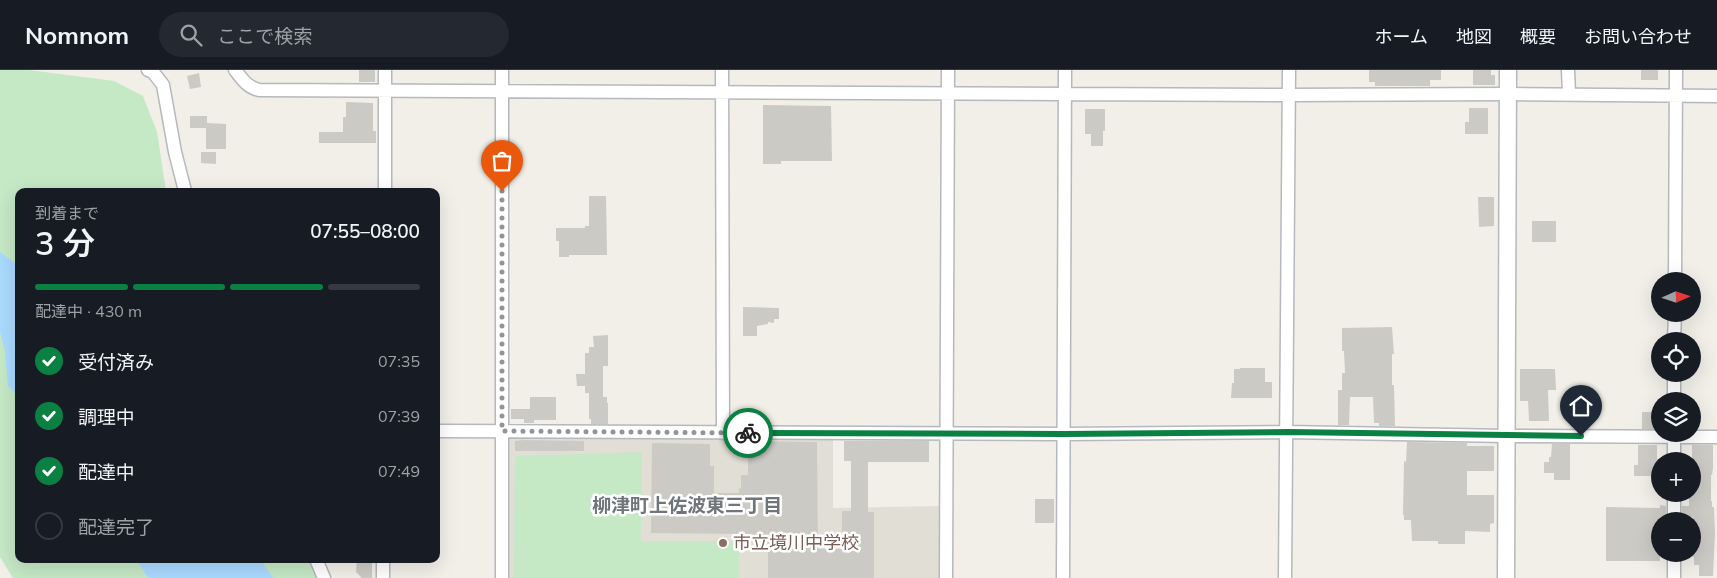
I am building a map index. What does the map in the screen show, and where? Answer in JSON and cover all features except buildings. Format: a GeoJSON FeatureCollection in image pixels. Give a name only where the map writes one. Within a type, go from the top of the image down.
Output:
{"type":"FeatureCollection","features":[{"type":"Feature","properties":{"kind":"street"},"geometry":{"type":"LineString","coordinates":[[148,70],[153,72],[163,85],[175,152],[184,188]]}},
{"type":"Feature","properties":{"kind":"street"},"geometry":{"type":"LineString","coordinates":[[234,70],[244,82],[252,88],[259,90],[1717,96]]}},
{"type":"Feature","properties":{"kind":"street"},"geometry":{"type":"LineString","coordinates":[[385,70],[385,188]]}},
{"type":"Feature","properties":{"kind":"street"},"geometry":{"type":"LineString","coordinates":[[502,70],[502,578]]}},
{"type":"Feature","properties":{"kind":"street"},"geometry":{"type":"LineString","coordinates":[[722,70],[723,432]]}},
{"type":"Feature","properties":{"kind":"street"},"geometry":{"type":"LineString","coordinates":[[946,578],[948,70]]}},
{"type":"Feature","properties":{"kind":"street"},"geometry":{"type":"LineString","coordinates":[[1063,578],[1065,70]]}},
{"type":"Feature","properties":{"kind":"street"},"geometry":{"type":"LineString","coordinates":[[1285,578],[1289,70]]}},
{"type":"Feature","properties":{"kind":"street"},"geometry":{"type":"LineString","coordinates":[[1506,578],[1508,70]]}},
{"type":"Feature","properties":{"kind":"street"},"geometry":{"type":"LineString","coordinates":[[1568,70],[1569,94]]}},
{"type":"Feature","properties":{"kind":"street"},"geometry":{"type":"LineString","coordinates":[[1675,272],[1676,70]]}},
{"type":"Feature","properties":{"kind":"street"},"geometry":{"type":"LineString","coordinates":[[440,431],[1063,434],[1287,432],[1506,436],[1651,435]]}},
{"type":"Feature","properties":{"kind":"street"},"geometry":{"type":"LineString","coordinates":[[1701,436],[1717,437]]}},
{"type":"Feature","properties":{"kind":"street"},"geometry":{"type":"LineString","coordinates":[[1674,562],[1674,578]]}},
{"type":"Feature","properties":{"kind":"street"},"geometry":{"type":"LineString","coordinates":[[318,563],[324,578]]}},
{"type":"Feature","properties":{"kind":"street"},"geometry":{"type":"LineString","coordinates":[[383,563],[383,578]]}},
{"type":"Feature","properties":{"kind":"shaded area","name":"市立境川中学校"},"geometry":{"type":"Polygon","coordinates":[[[833,438],[833,508],[941,506],[940,578],[504,578],[505,439],[833,438]]]}},
{"type":"Feature","properties":{"kind":"green space"},"geometry":{"type":"Polygon","coordinates":[[[0,70],[29,70],[114,81],[143,96],[157,132],[166,188],[15,188],[15,563],[310,563],[317,578],[13,578],[0,557],[0,70]]]}},
{"type":"Feature","properties":{"kind":"green space"},"geometry":{"type":"Polygon","coordinates":[[[642,452],[641,541],[739,541],[739,578],[514,578],[515,456],[642,452]]]}},
{"type":"Feature","properties":{"kind":"water"},"geometry":{"type":"Polygon","coordinates":[[[0,252],[15,263],[15,393],[8,386],[5,351],[0,332],[0,252]]]}},
{"type":"Feature","properties":{"kind":"water"},"geometry":{"type":"Polygon","coordinates":[[[139,563],[263,563],[273,578],[148,578],[139,563]]]}},
{"type":"Feature","properties":{"kind":"way so far"},"geometry":{"type":"LineString","coordinates":[[502,191],[502,431],[748,433]]}},
{"type":"Feature","properties":{"kind":"place","name":"市立境川中学校"},"geometry":{"type":"Point","coordinates":[723,543]}},
{"type":"Feature","properties":{"kind":"district","name":"柳津町上佐波東三丁目"},"geometry":{"type":"Point","coordinates":[687,505]}},
{"type":"Feature","properties":{"kind":"route"},"geometry":{"type":"LineString","coordinates":[[748,433],[1063,434],[1287,432],[1581,436]]}}]}
